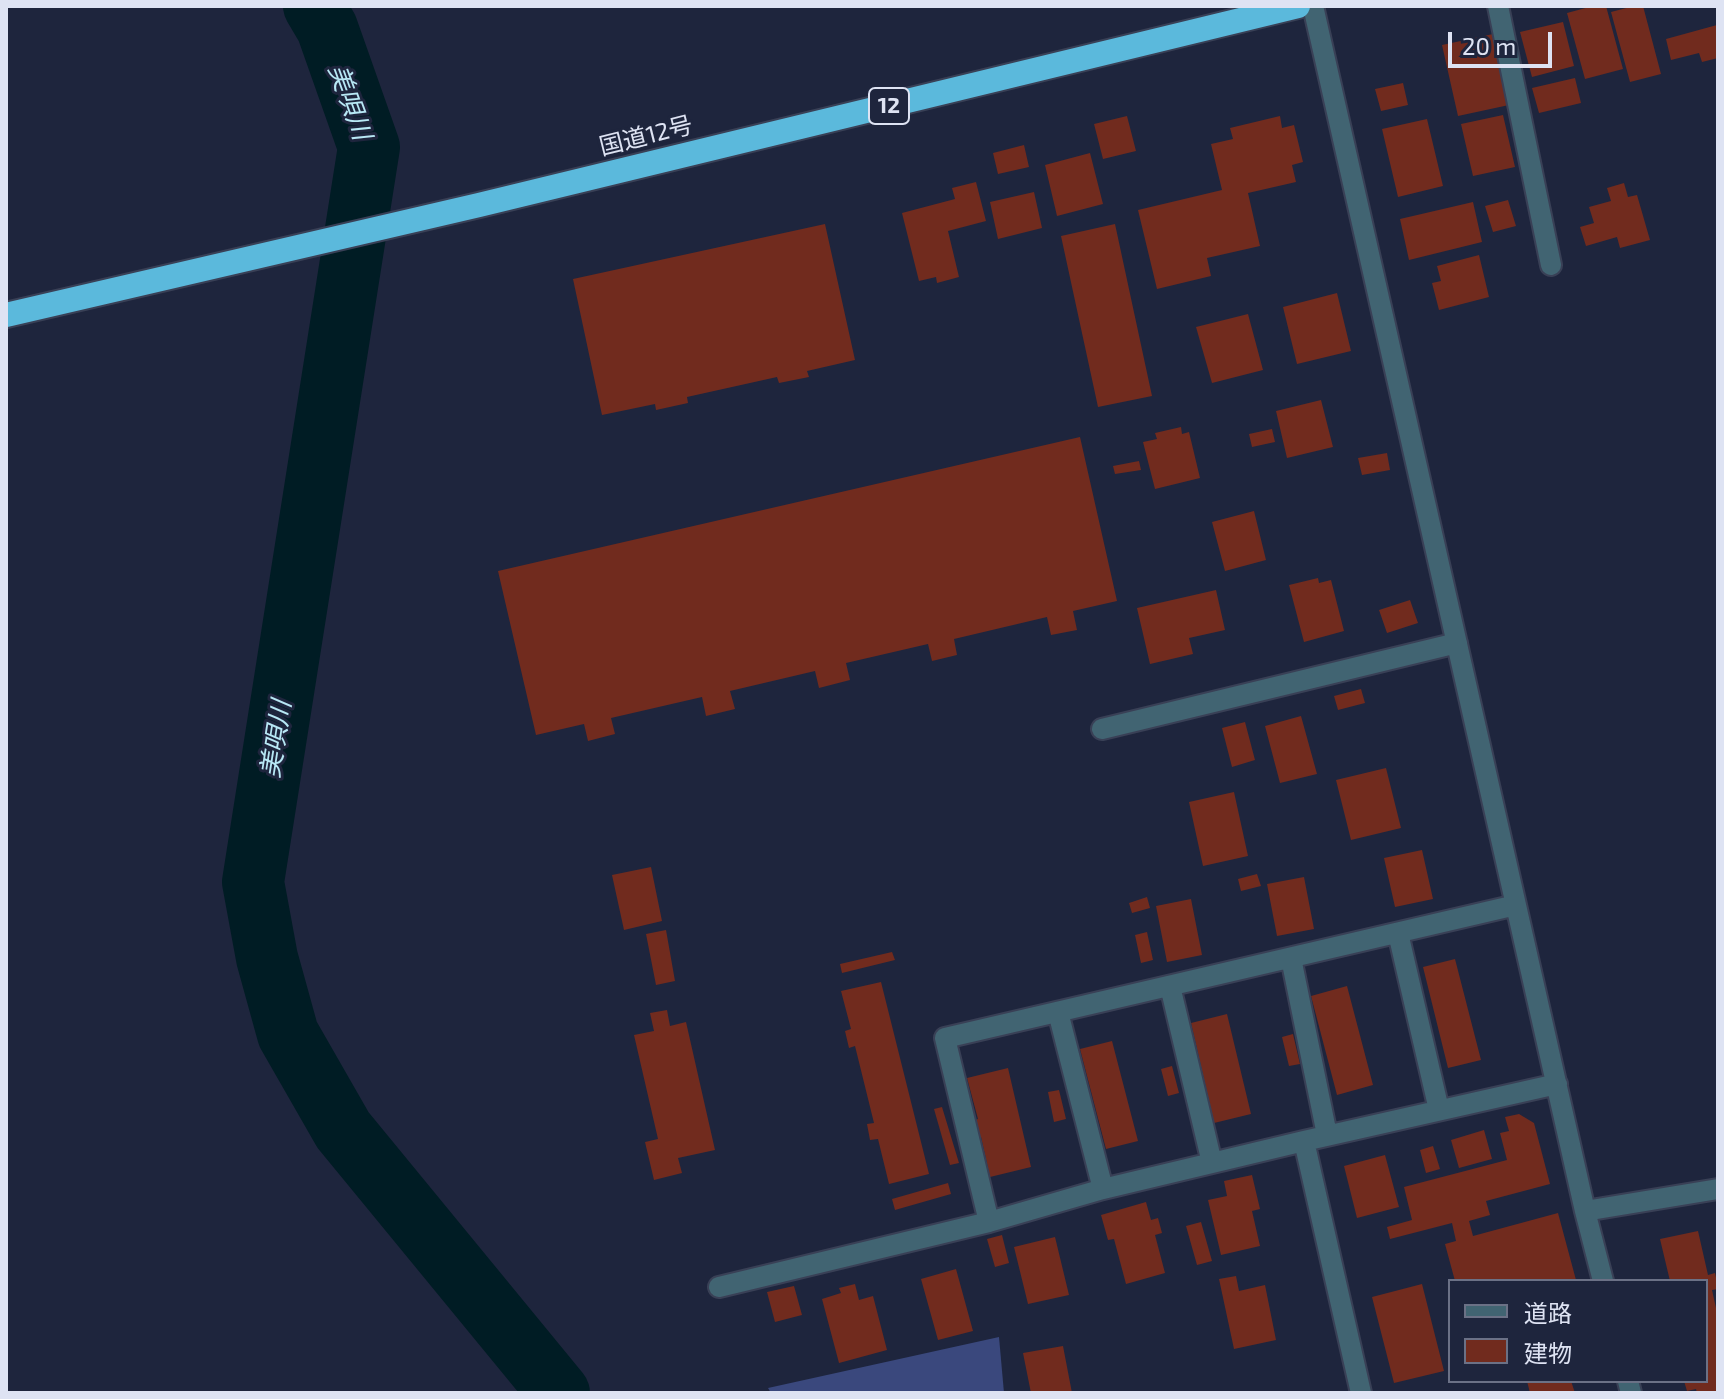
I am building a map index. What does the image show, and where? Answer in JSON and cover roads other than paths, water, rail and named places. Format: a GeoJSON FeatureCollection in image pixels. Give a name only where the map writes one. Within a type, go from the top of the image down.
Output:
{"type":"FeatureCollection","features":[{"type":"Feature","properties":{"kind":"highway","name":"国道12号"},"geometry":{"type":"LineString","coordinates":[[6,315],[479,205],[1298,6]]}},
{"type":"Feature","properties":{"kind":"street"},"geometry":{"type":"LineString","coordinates":[[1313,6],[1602,1279]]}},
{"type":"Feature","properties":{"kind":"street"},"geometry":{"type":"LineString","coordinates":[[1498,6],[1551,265]]}},
{"type":"Feature","properties":{"kind":"street"},"geometry":{"type":"LineString","coordinates":[[1102,729],[1457,643]]}},
{"type":"Feature","properties":{"kind":"street"},"geometry":{"type":"LineString","coordinates":[[989,1222],[945,1038],[1516,905]]}},
{"type":"Feature","properties":{"kind":"street"},"geometry":{"type":"LineString","coordinates":[[1398,933],[1439,1110]]}},
{"type":"Feature","properties":{"kind":"street"},"geometry":{"type":"LineString","coordinates":[[1291,958],[1327,1135]]}},
{"type":"Feature","properties":{"kind":"street"},"geometry":{"type":"LineString","coordinates":[[1170,986],[1212,1163]]}},
{"type":"Feature","properties":{"kind":"street"},"geometry":{"type":"LineString","coordinates":[[1058,1012],[1103,1189]]}},
{"type":"Feature","properties":{"kind":"street"},"geometry":{"type":"LineString","coordinates":[[719,1287],[989,1222],[1103,1189],[1557,1084]]}},
{"type":"Feature","properties":{"kind":"street"},"geometry":{"type":"LineString","coordinates":[[1304,1141],[1361,1393]]}},
{"type":"Feature","properties":{"kind":"street"},"geometry":{"type":"LineString","coordinates":[[1585,1211],[1718,1189]]}},
{"type":"Feature","properties":{"kind":"waterway","name":"美唄川"},"geometry":{"type":"LineString","coordinates":[[314,6],[327,28],[369,147],[253,882],[267,958],[288,1034],[343,1130],[559,1393]]}}]}
